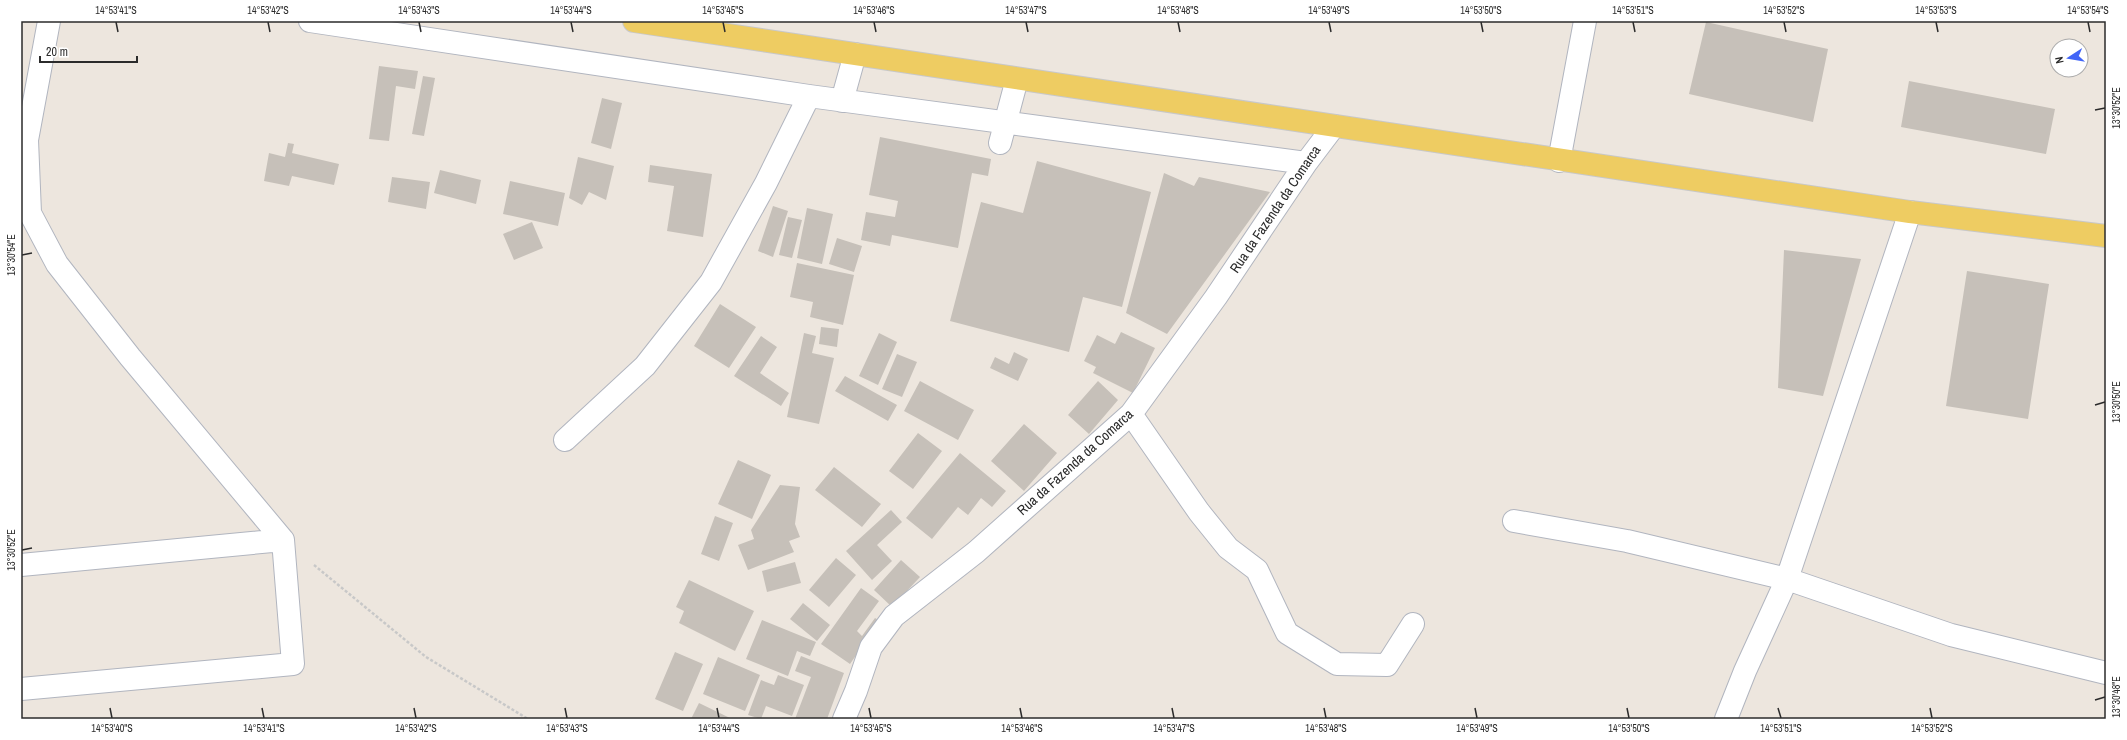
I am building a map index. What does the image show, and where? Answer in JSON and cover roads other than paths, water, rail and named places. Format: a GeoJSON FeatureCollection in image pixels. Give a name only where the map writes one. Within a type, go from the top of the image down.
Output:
{"type":"FeatureCollection","features":[{"type":"Feature","properties":{"kind":"main road"},"geometry":{"type":"LineString","coordinates":[[634,21],[1559,161],[1910,212],[2106,236]]}},
{"type":"Feature","properties":{"kind":"street"},"geometry":{"type":"LineString","coordinates":[[21,689],[293,664],[283,540],[130,356],[57,264],[30,213],[27,140],[49,21]]}},
{"type":"Feature","properties":{"kind":"street"},"geometry":{"type":"LineString","coordinates":[[310,21],[842,101],[1003,133],[1306,163]]}},
{"type":"Feature","properties":{"kind":"street"},"geometry":{"type":"LineString","coordinates":[[1559,161],[1585,21]]}},
{"type":"Feature","properties":{"kind":"street"},"geometry":{"type":"LineString","coordinates":[[842,101],[856,54]]}},
{"type":"Feature","properties":{"kind":"street"},"geometry":{"type":"LineString","coordinates":[[1003,133],[1017,79]]}},
{"type":"Feature","properties":{"kind":"street"},"geometry":{"type":"LineString","coordinates":[[565,440],[645,366],[711,282],[766,183],[809,96]]}},
{"type":"Feature","properties":{"kind":"street","name":"Rua da Fazenda da Comarca"},"geometry":{"type":"LineString","coordinates":[[844,719],[856,691],[871,647],[894,616],[976,552],[1131,414],[1216,297],[1306,163],[1334,126]]}},
{"type":"Feature","properties":{"kind":"street"},"geometry":{"type":"LineString","coordinates":[[1726,719],[1745,670],[1787,579],[1910,212]]}},
{"type":"Feature","properties":{"kind":"street"},"geometry":{"type":"LineString","coordinates":[[1131,414],[1199,512],[1228,548],[1256,570],[1287,633],[1337,664],[1387,665],[1413,624]]}},
{"type":"Feature","properties":{"kind":"street"},"geometry":{"type":"LineString","coordinates":[[1514,521],[1627,541],[1787,579],[1951,635],[2106,673]]}},
{"type":"Feature","properties":{"kind":"street"},"geometry":{"type":"LineString","coordinates":[[21,565],[283,540]]}}]}
